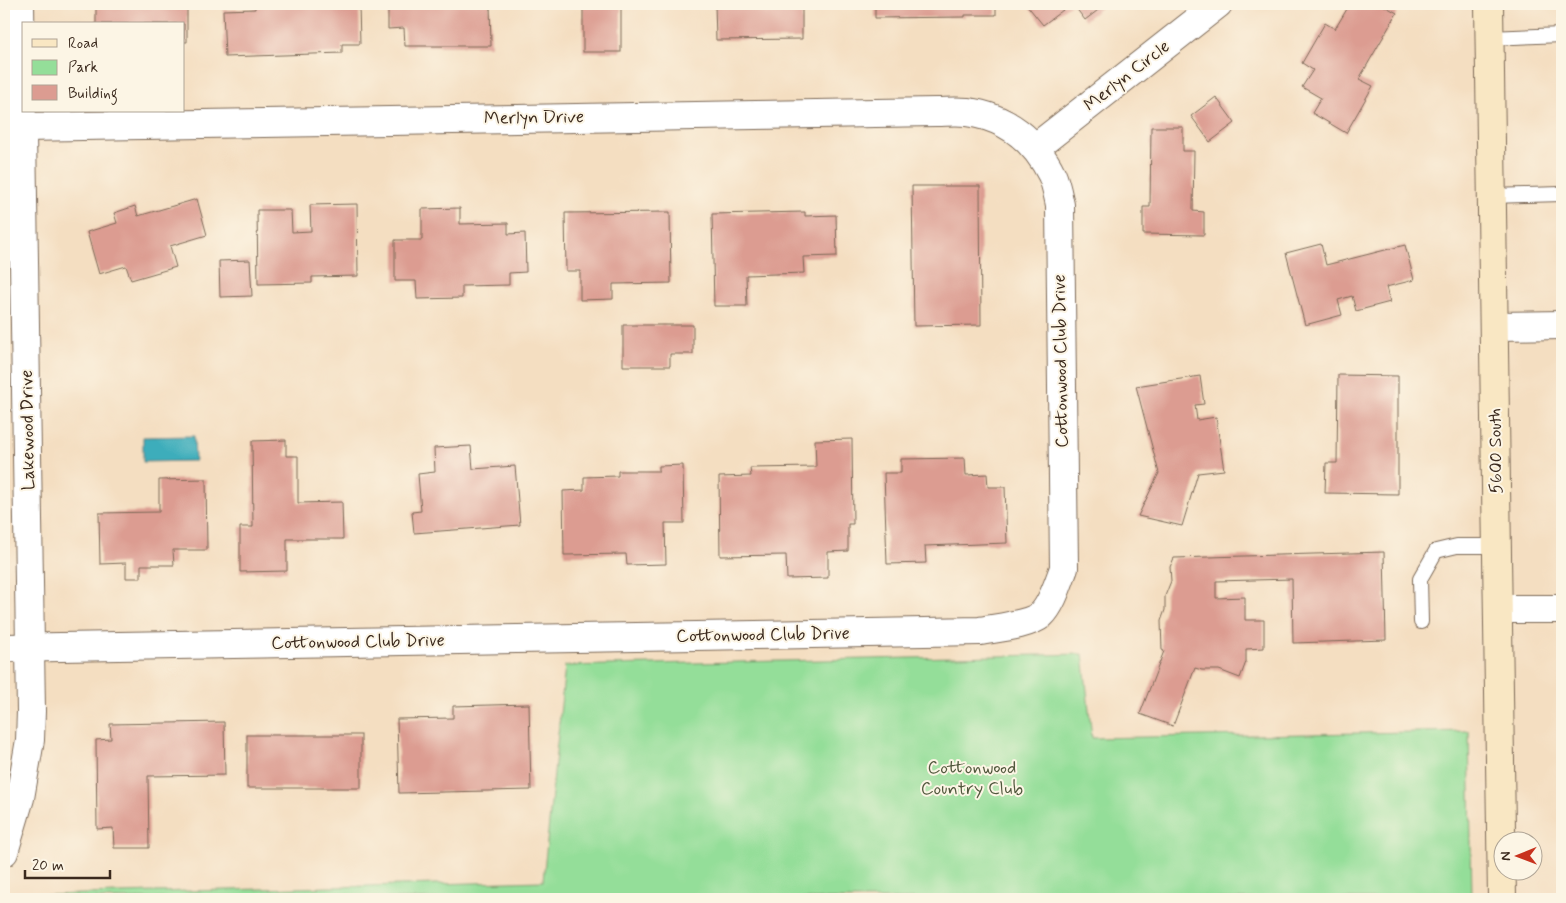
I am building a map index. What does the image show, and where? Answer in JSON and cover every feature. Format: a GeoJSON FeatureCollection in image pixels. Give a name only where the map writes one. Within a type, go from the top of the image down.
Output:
{"type":"FeatureCollection","features":[{"type":"Feature","properties":{"kind":"main road","name":"5600 South"},"geometry":{"type":"LineString","coordinates":[[1489,4],[1502,899]]}},
{"type":"Feature","properties":{"kind":"street","name":"Lakewood Drive"},"geometry":{"type":"LineString","coordinates":[[20,4],[22,85]]}},
{"type":"Feature","properties":{"kind":"street","name":"Merlyn Circle"},"geometry":{"type":"LineString","coordinates":[[1036,147],[1218,4]]}},
{"type":"Feature","properties":{"kind":"street","name":"Lakewood Drive"},"geometry":{"type":"LineString","coordinates":[[4,852],[20,798],[30,740],[32,711],[23,112]]}},
{"type":"Feature","properties":{"kind":"street","name":"Merlyn Drive"},"geometry":{"type":"LineString","coordinates":[[23,126],[966,112],[990,117],[1013,129],[1036,147]]}},
{"type":"Feature","properties":{"kind":"street","name":"Cottonwood Club Drive"},"geometry":{"type":"LineString","coordinates":[[4,648],[980,631],[1019,624],[1041,615],[1056,593],[1064,568],[1060,205],[1053,177],[1036,147]]}},
{"type":"Feature","properties":{"kind":"street"},"geometry":{"type":"LineString","coordinates":[[1494,326],[1562,325]]}},
{"type":"Feature","properties":{"kind":"street"},"geometry":{"type":"LineString","coordinates":[[1499,609],[1562,609]]}},
{"type":"Feature","properties":{"kind":"lane"},"geometry":{"type":"LineString","coordinates":[[1490,38],[1562,35]]}},
{"type":"Feature","properties":{"kind":"lane"},"geometry":{"type":"LineString","coordinates":[[1492,196],[1562,194]]}},
{"type":"Feature","properties":{"kind":"lane"},"geometry":{"type":"LineString","coordinates":[[1421,622],[1420,579],[1436,551],[1457,546],[1498,546]]}},
{"type":"Feature","properties":{"kind":"green space","name":"Cottonwood Country Club"},"geometry":{"type":"Polygon","coordinates":[[[1083,654],[1092,738],[1469,731],[1472,899],[14,899],[14,896],[543,881],[565,666],[1083,654]]]}},
{"type":"Feature","properties":{"kind":"water"},"geometry":{"type":"Polygon","coordinates":[[[194,436],[195,461],[143,462],[143,437],[194,436]]]}},
{"type":"Feature","properties":{"kind":"building"},"geometry":{"type":"Polygon","coordinates":[[[96,4],[187,4],[187,42],[185,42],[185,22],[96,22],[96,4]]]}},
{"type":"Feature","properties":{"kind":"building"},"geometry":{"type":"Polygon","coordinates":[[[255,4],[359,4],[360,44],[342,44],[342,53],[225,57],[223,10],[255,9],[255,4]]]}},
{"type":"Feature","properties":{"kind":"building"},"geometry":{"type":"Polygon","coordinates":[[[388,4],[490,4],[491,46],[405,46],[404,28],[388,29],[388,4]]]}},
{"type":"Feature","properties":{"kind":"building"},"geometry":{"type":"Polygon","coordinates":[[[583,4],[621,4],[621,52],[583,52],[583,4]]]}},
{"type":"Feature","properties":{"kind":"building"},"geometry":{"type":"Polygon","coordinates":[[[715,4],[825,4],[825,9],[802,9],[802,39],[716,40],[715,4]]]}},
{"type":"Feature","properties":{"kind":"building"},"geometry":{"type":"Polygon","coordinates":[[[875,4],[996,4],[996,15],[875,18],[875,4]]]}},
{"type":"Feature","properties":{"kind":"building"},"geometry":{"type":"Polygon","coordinates":[[[1026,4],[1071,4],[1043,25],[1026,4]]]}},
{"type":"Feature","properties":{"kind":"building"},"geometry":{"type":"Polygon","coordinates":[[[1073,4],[1106,4],[1085,20],[1073,4]]]}},
{"type":"Feature","properties":{"kind":"building"},"geometry":{"type":"Polygon","coordinates":[[[1350,4],[1381,4],[1397,13],[1359,79],[1373,86],[1346,133],[1312,113],[1321,98],[1302,87],[1313,70],[1302,63],[1325,23],[1335,29],[1350,4]]]}},
{"type":"Feature","properties":{"kind":"building"},"geometry":{"type":"Polygon","coordinates":[[[1216,97],[1235,123],[1210,142],[1191,116],[1216,97]]]}},
{"type":"Feature","properties":{"kind":"building"},"geometry":{"type":"Polygon","coordinates":[[[1151,127],[1183,127],[1183,151],[1194,151],[1193,211],[1204,212],[1204,235],[1143,234],[1143,207],[1150,207],[1151,127]]]}},
{"type":"Feature","properties":{"kind":"building"},"geometry":{"type":"Polygon","coordinates":[[[912,186],[980,186],[981,325],[914,326],[912,186]]]}},
{"type":"Feature","properties":{"kind":"building"},"geometry":{"type":"Polygon","coordinates":[[[197,199],[207,235],[170,246],[176,267],[131,280],[126,266],[99,274],[87,232],[117,223],[114,213],[135,206],[138,216],[197,199]]]}},
{"type":"Feature","properties":{"kind":"building"},"geometry":{"type":"Polygon","coordinates":[[[357,204],[358,276],[312,277],[312,283],[258,284],[257,210],[291,210],[292,232],[311,231],[310,205],[357,204]]]}},
{"type":"Feature","properties":{"kind":"building"},"geometry":{"type":"Polygon","coordinates":[[[460,208],[460,224],[508,223],[508,234],[525,233],[526,272],[509,273],[509,285],[462,286],[462,298],[417,299],[416,281],[395,281],[395,240],[422,240],[422,209],[460,208]]]}},
{"type":"Feature","properties":{"kind":"building"},"geometry":{"type":"Polygon","coordinates":[[[670,212],[671,283],[613,284],[613,299],[580,300],[580,271],[566,271],[565,213],[670,212]]]}},
{"type":"Feature","properties":{"kind":"building"},"geometry":{"type":"Polygon","coordinates":[[[805,212],[805,216],[836,215],[837,256],[803,257],[804,273],[746,275],[747,306],[714,306],[712,214],[805,212]]]}},
{"type":"Feature","properties":{"kind":"building"},"geometry":{"type":"Polygon","coordinates":[[[1321,244],[1326,265],[1405,245],[1414,280],[1386,287],[1390,302],[1356,311],[1352,296],[1338,300],[1342,315],[1305,325],[1286,253],[1321,244]]]}},
{"type":"Feature","properties":{"kind":"building"},"geometry":{"type":"Polygon","coordinates":[[[250,260],[252,296],[220,297],[219,261],[250,260]]]}},
{"type":"Feature","properties":{"kind":"building"},"geometry":{"type":"Polygon","coordinates":[[[623,325],[693,325],[693,354],[670,354],[670,366],[623,366],[623,325]]]}},
{"type":"Feature","properties":{"kind":"building"},"geometry":{"type":"Polygon","coordinates":[[[1338,375],[1398,376],[1398,494],[1325,493],[1326,463],[1337,463],[1338,375]]]}},
{"type":"Feature","properties":{"kind":"building"},"geometry":{"type":"Polygon","coordinates":[[[1200,376],[1204,404],[1195,405],[1197,420],[1216,417],[1224,470],[1198,473],[1182,526],[1138,516],[1159,473],[1136,386],[1200,376]]]}},
{"type":"Feature","properties":{"kind":"building"},"geometry":{"type":"Polygon","coordinates":[[[852,439],[853,524],[848,524],[848,551],[828,552],[828,578],[787,579],[786,555],[720,556],[719,477],[751,476],[750,468],[816,467],[815,440],[852,439]]]}},
{"type":"Feature","properties":{"kind":"building"},"geometry":{"type":"Polygon","coordinates":[[[286,440],[286,456],[298,456],[298,503],[342,502],[343,539],[287,539],[287,571],[240,572],[240,527],[253,527],[252,441],[286,440]]]}},
{"type":"Feature","properties":{"kind":"building"},"geometry":{"type":"Polygon","coordinates":[[[471,446],[473,469],[515,466],[520,525],[414,533],[412,512],[421,511],[418,474],[435,472],[434,448],[471,446]]]}},
{"type":"Feature","properties":{"kind":"building"},"geometry":{"type":"Polygon","coordinates":[[[965,458],[966,475],[987,474],[988,487],[1005,487],[1007,543],[925,546],[926,563],[887,564],[884,473],[901,473],[901,459],[965,458]]]}},
{"type":"Feature","properties":{"kind":"building"},"geometry":{"type":"Polygon","coordinates":[[[683,465],[684,523],[665,523],[666,564],[627,565],[626,554],[564,555],[563,491],[584,490],[584,477],[618,476],[618,471],[659,471],[659,466],[683,465]]]}},
{"type":"Feature","properties":{"kind":"building"},"geometry":{"type":"Polygon","coordinates":[[[206,479],[207,550],[173,550],[174,565],[141,565],[141,578],[126,578],[126,563],[100,564],[99,513],[159,512],[159,480],[206,479]]]}},
{"type":"Feature","properties":{"kind":"building"},"geometry":{"type":"Polygon","coordinates":[[[1384,552],[1386,640],[1293,643],[1292,579],[1216,581],[1216,598],[1245,597],[1245,620],[1264,620],[1264,648],[1246,649],[1246,662],[1240,678],[1219,670],[1195,668],[1173,726],[1140,714],[1164,651],[1162,650],[1161,621],[1165,610],[1165,596],[1171,581],[1170,567],[1174,558],[1384,552]]]}},
{"type":"Feature","properties":{"kind":"building"},"geometry":{"type":"Polygon","coordinates":[[[529,704],[531,790],[399,793],[397,719],[453,718],[453,706],[529,704]]]}},
{"type":"Feature","properties":{"kind":"building"},"geometry":{"type":"Polygon","coordinates":[[[224,722],[225,775],[148,776],[149,848],[114,848],[113,828],[97,829],[96,740],[111,739],[110,724],[224,722]]]}},
{"type":"Feature","properties":{"kind":"building"},"geometry":{"type":"Polygon","coordinates":[[[247,735],[361,735],[361,788],[247,788],[247,735]]]}}]}
